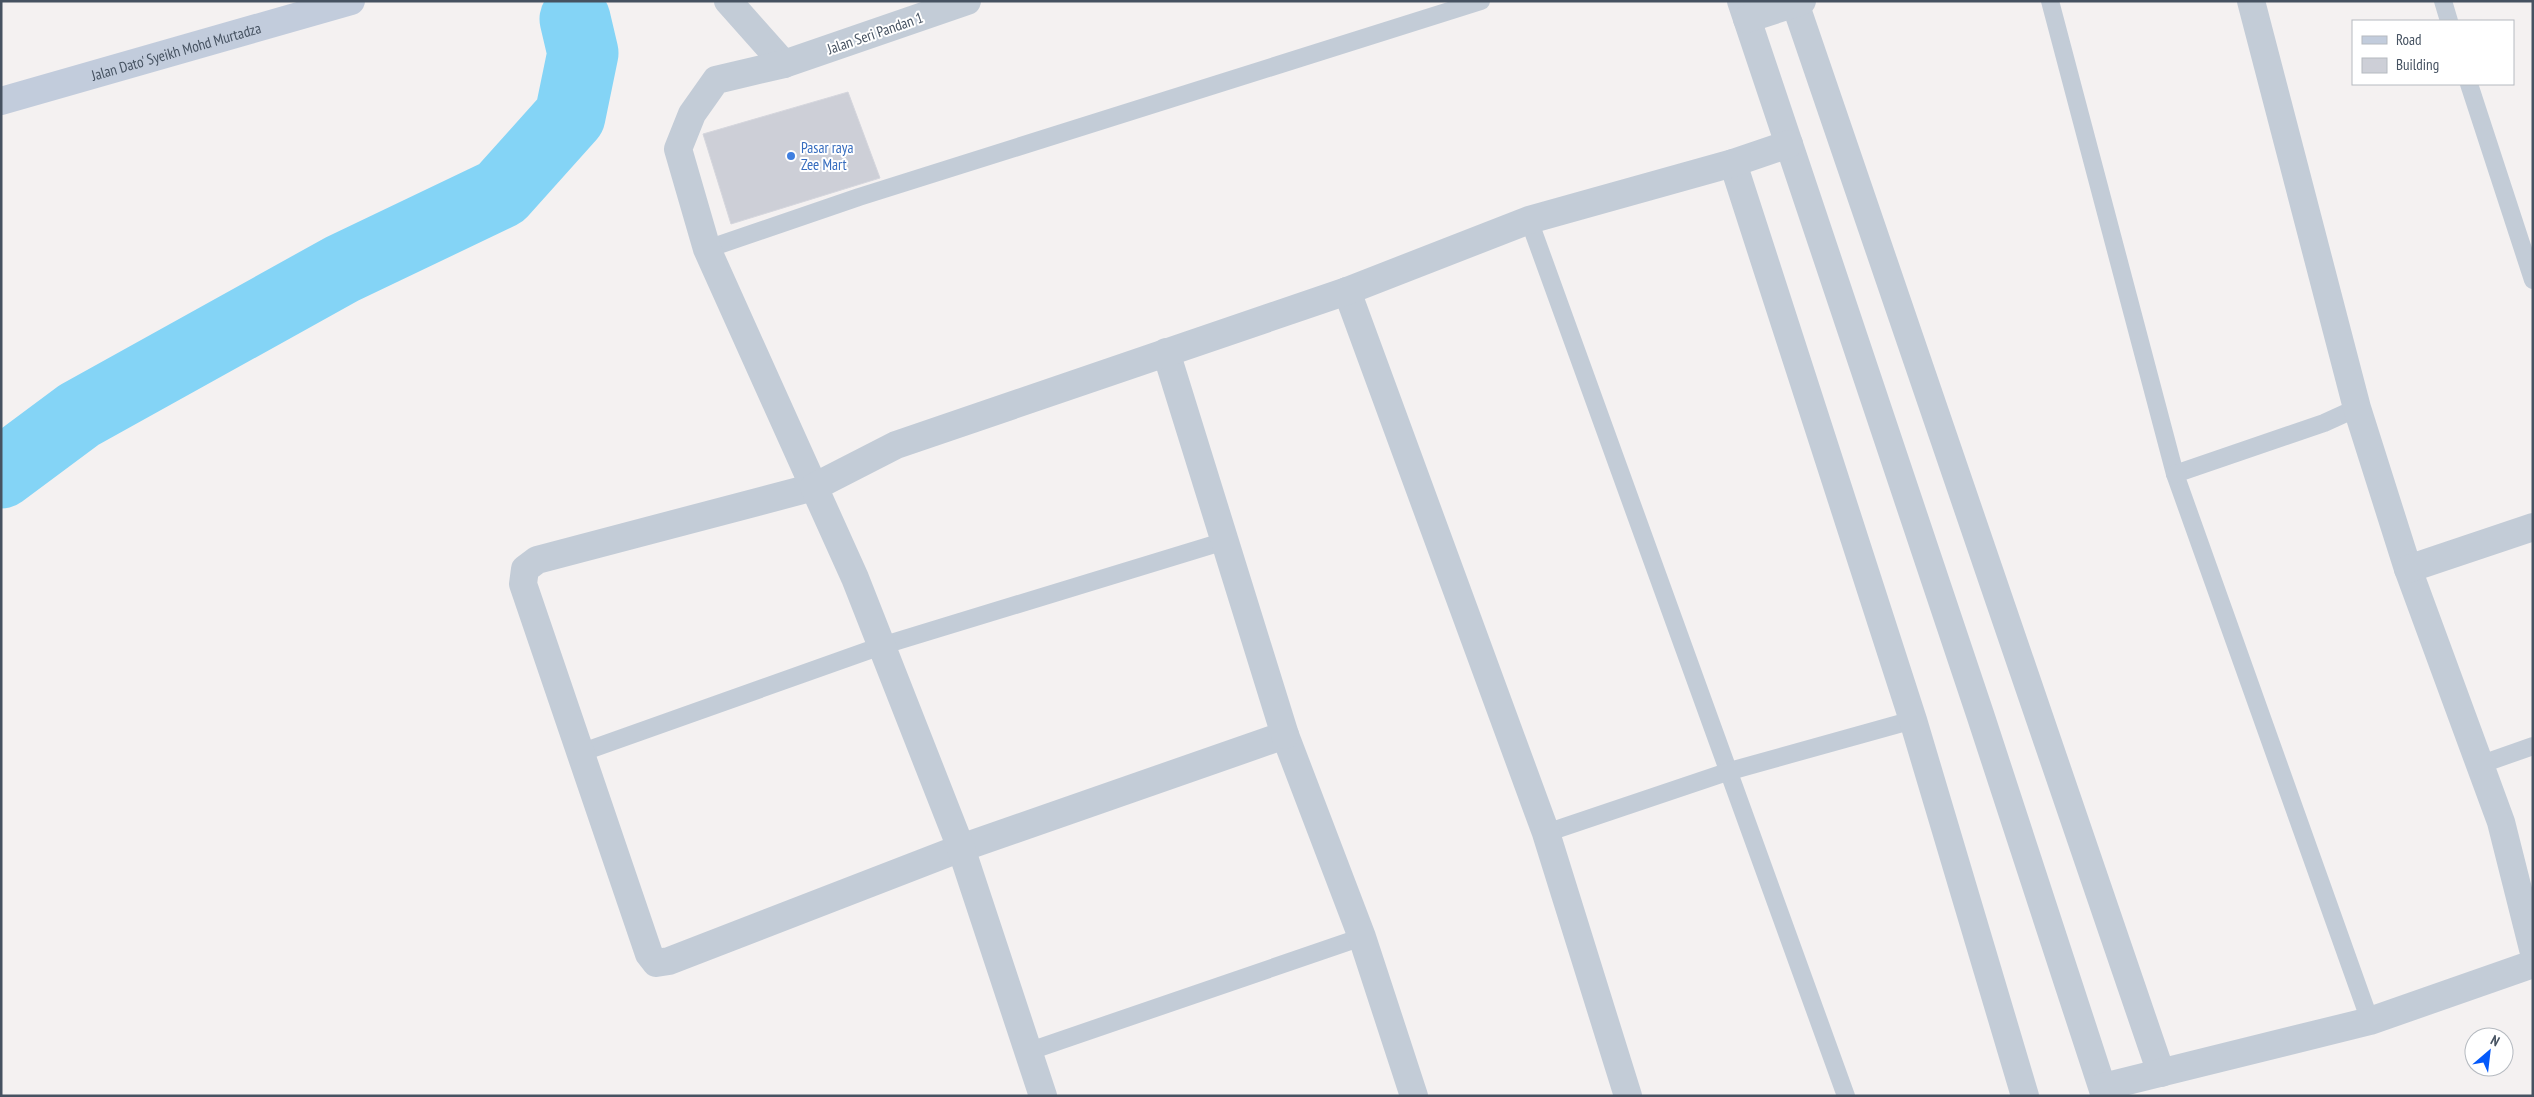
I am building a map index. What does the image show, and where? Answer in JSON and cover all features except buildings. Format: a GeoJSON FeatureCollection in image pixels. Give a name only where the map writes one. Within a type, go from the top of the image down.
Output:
{"type":"FeatureCollection","features":[{"type":"Feature","properties":{"kind":"main road","name":"Jalan Dato' Syeikh Mohd Murtadza"},"geometry":{"type":"LineString","coordinates":[[1,101],[306,8],[351,1]]}},
{"type":"Feature","properties":{"kind":"street"},"geometry":{"type":"LineString","coordinates":[[728,1],[784,64]]}},
{"type":"Feature","properties":{"kind":"street","name":"Jalan Seri Pandan 1"},"geometry":{"type":"LineString","coordinates":[[967,1],[784,64],[716,80],[692,114],[678,149],[707,249],[855,578],[961,848],[1043,1096]]}},
{"type":"Feature","properties":{"kind":"street"},"geometry":{"type":"LineString","coordinates":[[2251,1],[2358,408],[2408,569],[2500,822],[2533,949]]}},
{"type":"Feature","properties":{"kind":"street"},"geometry":{"type":"LineString","coordinates":[[2161,1073],[1798,2],[1744,10],[2104,1091],[2161,1073],[2370,1021],[2533,964]]}},
{"type":"Feature","properties":{"kind":"street"},"geometry":{"type":"LineString","coordinates":[[1285,735],[961,848],[669,961],[656,963],[649,954],[523,584],[525,570],[537,560],[814,487],[896,445],[1347,290],[1529,220],[1733,163],[1789,144]]}},
{"type":"Feature","properties":{"kind":"street"},"geometry":{"type":"LineString","coordinates":[[1733,163],[1913,720],[2025,1096]]}},
{"type":"Feature","properties":{"kind":"street"},"geometry":{"type":"LineString","coordinates":[[1347,290],[1546,833],[1628,1096]]}},
{"type":"Feature","properties":{"kind":"street"},"geometry":{"type":"LineString","coordinates":[[1166,352],[1285,735],[1362,937],[1414,1096]]}},
{"type":"Feature","properties":{"kind":"street"},"geometry":{"type":"LineString","coordinates":[[2408,569],[2533,527]]}},
{"type":"Feature","properties":{"kind":"lane"},"geometry":{"type":"LineString","coordinates":[[707,249],[859,196],[1481,1]]}},
{"type":"Feature","properties":{"kind":"lane"},"geometry":{"type":"LineString","coordinates":[[2050,1],[2175,474],[2370,1021]]}},
{"type":"Feature","properties":{"kind":"lane"},"geometry":{"type":"LineString","coordinates":[[2443,1],[2449,20]]}},
{"type":"Feature","properties":{"kind":"lane"},"geometry":{"type":"LineString","coordinates":[[2469,85],[2533,280]]}},
{"type":"Feature","properties":{"kind":"lane"},"geometry":{"type":"LineString","coordinates":[[1529,220],[1730,771],[1846,1096]]}},
{"type":"Feature","properties":{"kind":"lane"},"geometry":{"type":"LineString","coordinates":[[2175,474],[2324,423],[2358,408]]}},
{"type":"Feature","properties":{"kind":"lane"},"geometry":{"type":"LineString","coordinates":[[580,753],[881,646],[1225,541]]}},
{"type":"Feature","properties":{"kind":"lane"},"geometry":{"type":"LineString","coordinates":[[1546,833],[1730,771],[1913,720]]}},
{"type":"Feature","properties":{"kind":"lane"},"geometry":{"type":"LineString","coordinates":[[2479,765],[2533,746]]}},
{"type":"Feature","properties":{"kind":"lane"},"geometry":{"type":"LineString","coordinates":[[1027,1052],[1362,937]]}},
{"type":"Feature","properties":{"kind":"waterway"},"geometry":{"type":"LineString","coordinates":[[1,473],[79,415],[342,269],[501,193],[570,116],[583,53],[575,19]]}},
{"type":"Feature","properties":{"kind":"place","name":"Pasar raya Zee Mart"},"geometry":{"type":"Point","coordinates":[791,156]}}]}
